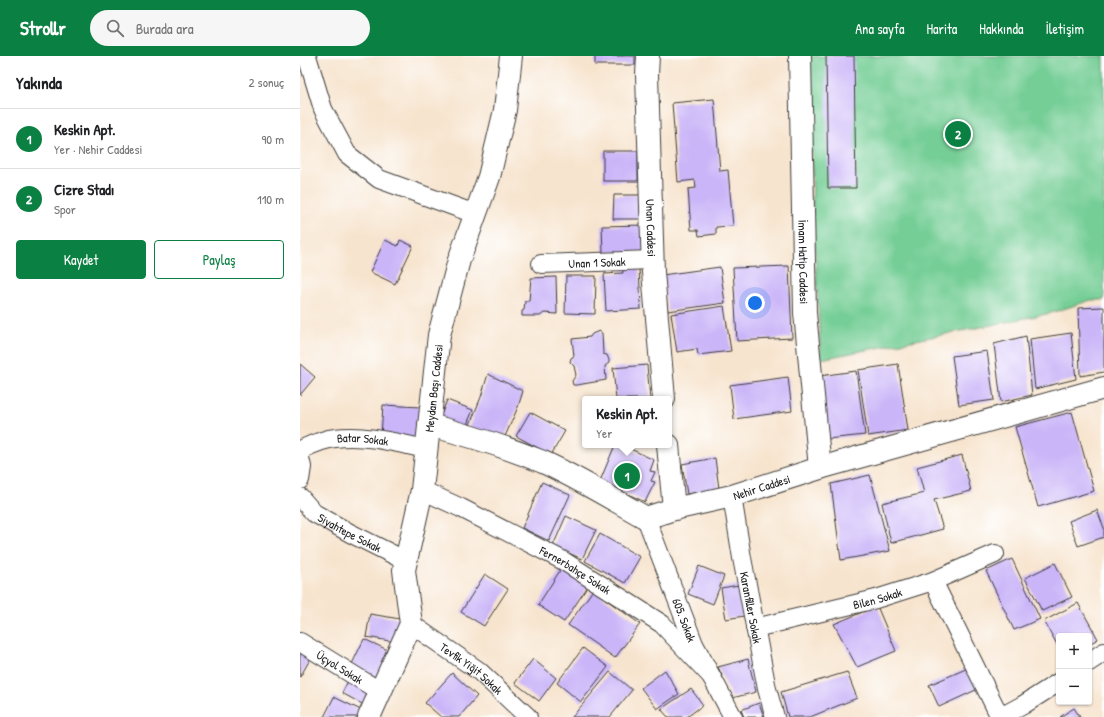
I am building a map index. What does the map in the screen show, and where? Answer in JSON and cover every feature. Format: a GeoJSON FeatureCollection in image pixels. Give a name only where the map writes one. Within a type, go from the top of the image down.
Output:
{"type":"FeatureCollection","features":[{"type":"Feature","properties":{"kind":"street"},"geometry":{"type":"LineString","coordinates":[[307,56],[323,109],[347,154],[379,179],[475,214]]}},
{"type":"Feature","properties":{"kind":"street","name":"Meydan Başı Caddesi"},"geometry":{"type":"LineString","coordinates":[[411,624],[404,570],[422,490],[439,335],[459,260],[489,177],[505,110],[511,56]]}},
{"type":"Feature","properties":{"kind":"street","name":"Unan Caddesi"},"geometry":{"type":"LineString","coordinates":[[648,56],[647,76],[652,260],[664,396]]}},
{"type":"Feature","properties":{"kind":"street","name":"İmam Hatip Caddesi"},"geometry":{"type":"LineString","coordinates":[[800,56],[805,313],[820,468]]}},
{"type":"Feature","properties":{"kind":"street","name":"Unan 1 Sokak"},"geometry":{"type":"LineString","coordinates":[[541,264],[652,260]]}},
{"type":"Feature","properties":{"kind":"street","name":"Nehir Caddesi"},"geometry":{"type":"LineString","coordinates":[[646,518],[674,508],[732,496],[820,468],[1104,388]]}},
{"type":"Feature","properties":{"kind":"street"},"geometry":{"type":"LineString","coordinates":[[429,425],[476,438],[543,463],[588,485],[646,518]]}},
{"type":"Feature","properties":{"kind":"street","name":"Batar Sokak"},"geometry":{"type":"LineString","coordinates":[[300,450],[322,440],[335,438],[392,441],[426,449]]}},
{"type":"Feature","properties":{"kind":"street"},"geometry":{"type":"LineString","coordinates":[[668,448],[674,508]]}},
{"type":"Feature","properties":{"kind":"street"},"geometry":{"type":"LineString","coordinates":[[300,458],[302,467],[300,480]]}},
{"type":"Feature","properties":{"kind":"street","name":"Fernerbahçe Sokak"},"geometry":{"type":"LineString","coordinates":[[422,490],[462,508],[562,560],[662,624],[711,676]]}},
{"type":"Feature","properties":{"kind":"street","name":"Karanfiller Sokak"},"geometry":{"type":"LineString","coordinates":[[732,496],[767,689],[775,717]]}},
{"type":"Feature","properties":{"kind":"street","name":"Siyahtepe Sokak"},"geometry":{"type":"LineString","coordinates":[[300,497],[314,513],[406,561]]}},
{"type":"Feature","properties":{"kind":"street","name":"605. Sokak"},"geometry":{"type":"LineString","coordinates":[[646,518],[694,644],[733,717]]}},
{"type":"Feature","properties":{"kind":"street","name":"Bilen Sokak"},"geometry":{"type":"LineString","coordinates":[[756,628],[876,599],[933,581],[995,554]]}},
{"type":"Feature","properties":{"kind":"street"},"geometry":{"type":"LineString","coordinates":[[933,581],[1000,717],[1023,705],[1056,684]]}},
{"type":"Feature","properties":{"kind":"street"},"geometry":{"type":"LineString","coordinates":[[369,717],[411,624]]}},
{"type":"Feature","properties":{"kind":"street","name":"Tevfik Yiğit Sokak"},"geometry":{"type":"LineString","coordinates":[[411,624],[479,671],[528,717]]}},
{"type":"Feature","properties":{"kind":"street","name":"Üçyol Sokak"},"geometry":{"type":"LineString","coordinates":[[300,642],[381,692]]}},
{"type":"Feature","properties":{"kind":"street"},"geometry":{"type":"LineString","coordinates":[[1092,660],[1104,652]]}},
{"type":"Feature","properties":{"kind":"green space"},"geometry":{"type":"Polygon","coordinates":[[[810,56],[1104,56],[1104,300],[1091,300],[1051,313],[821,359],[813,211],[810,56]]]}},
{"type":"Feature","properties":{"kind":"building"},"geometry":{"type":"Polygon","coordinates":[[[595,56],[635,56],[635,65],[595,65],[595,56]]]}},
{"type":"Feature","properties":{"kind":"building"},"geometry":{"type":"Polygon","coordinates":[[[826,56],[854,56],[856,188],[828,188],[826,56]]]}},
{"type":"Feature","properties":{"kind":"building"},"geometry":{"type":"Polygon","coordinates":[[[714,99],[720,171],[728,170],[733,226],[716,227],[716,234],[699,236],[698,230],[691,230],[688,189],[696,188],[695,180],[678,182],[672,103],[714,99]]]}},
{"type":"Feature","properties":{"kind":"building"},"geometry":{"type":"Polygon","coordinates":[[[603,151],[638,151],[638,181],[603,181],[603,151]]]}},
{"type":"Feature","properties":{"kind":"building"},"geometry":{"type":"Polygon","coordinates":[[[614,195],[646,195],[645,219],[613,219],[614,195]]]}},
{"type":"Feature","properties":{"kind":"building"},"geometry":{"type":"Polygon","coordinates":[[[644,225],[645,252],[603,253],[602,226],[644,225]]]}},
{"type":"Feature","properties":{"kind":"building"},"geometry":{"type":"Polygon","coordinates":[[[385,240],[398,246],[400,240],[413,246],[395,284],[370,272],[385,240]]]}},
{"type":"Feature","properties":{"kind":"building"},"geometry":{"type":"Polygon","coordinates":[[[789,266],[792,338],[737,341],[733,268],[789,266]]]}},
{"type":"Feature","properties":{"kind":"building"},"geometry":{"type":"Polygon","coordinates":[[[720,267],[725,303],[668,311],[662,275],[720,267]]]}},
{"type":"Feature","properties":{"kind":"building"},"geometry":{"type":"Polygon","coordinates":[[[639,268],[641,309],[606,311],[604,274],[623,273],[623,269],[639,268]]]}},
{"type":"Feature","properties":{"kind":"building"},"geometry":{"type":"Polygon","coordinates":[[[566,276],[596,276],[595,314],[565,313],[566,276]]]}},
{"type":"Feature","properties":{"kind":"building"},"geometry":{"type":"Polygon","coordinates":[[[556,277],[557,314],[544,313],[540,316],[522,316],[525,301],[529,301],[531,278],[556,277]]]}},
{"type":"Feature","properties":{"kind":"building"},"geometry":{"type":"Polygon","coordinates":[[[724,306],[731,351],[698,355],[697,349],[677,352],[671,314],[724,306]]]}},
{"type":"Feature","properties":{"kind":"building"},"geometry":{"type":"Polygon","coordinates":[[[1104,307],[1104,372],[1080,376],[1078,308],[1104,307]]]}},
{"type":"Feature","properties":{"kind":"building"},"geometry":{"type":"Polygon","coordinates":[[[599,331],[602,333],[603,354],[607,355],[609,360],[609,363],[605,366],[606,380],[573,385],[572,381],[576,375],[574,366],[570,362],[571,358],[574,356],[572,339],[590,337],[592,334],[599,331]]]}},
{"type":"Feature","properties":{"kind":"building"},"geometry":{"type":"Polygon","coordinates":[[[1071,333],[1076,379],[1035,389],[1030,339],[1071,333]]]}},
{"type":"Feature","properties":{"kind":"building"},"geometry":{"type":"Polygon","coordinates":[[[1026,336],[1032,395],[1001,402],[994,344],[1026,336]]]}},
{"type":"Feature","properties":{"kind":"building"},"geometry":{"type":"Polygon","coordinates":[[[987,351],[994,400],[959,405],[952,356],[987,351]]]}},
{"type":"Feature","properties":{"kind":"building"},"geometry":{"type":"Polygon","coordinates":[[[300,364],[315,377],[300,395],[300,364]]]}},
{"type":"Feature","properties":{"kind":"building"},"geometry":{"type":"Polygon","coordinates":[[[898,364],[908,430],[868,436],[858,370],[898,364]]]}},
{"type":"Feature","properties":{"kind":"building"},"geometry":{"type":"Polygon","coordinates":[[[647,365],[650,396],[616,396],[613,368],[647,365]]]}},
{"type":"Feature","properties":{"kind":"building"},"geometry":{"type":"Polygon","coordinates":[[[856,371],[865,435],[827,439],[819,376],[856,371]]]}},
{"type":"Feature","properties":{"kind":"building"},"geometry":{"type":"Polygon","coordinates":[[[488,374],[523,391],[518,407],[503,441],[469,427],[488,374]]]}},
{"type":"Feature","properties":{"kind":"building"},"geometry":{"type":"Polygon","coordinates":[[[788,377],[792,411],[734,419],[730,385],[788,377]]]}},
{"type":"Feature","properties":{"kind":"building"},"geometry":{"type":"Polygon","coordinates":[[[447,400],[473,410],[465,429],[440,418],[447,400]]]}},
{"type":"Feature","properties":{"kind":"building"},"geometry":{"type":"Polygon","coordinates":[[[383,405],[420,407],[418,439],[381,437],[383,405]]]}},
{"type":"Feature","properties":{"kind":"building"},"geometry":{"type":"Polygon","coordinates":[[[530,412],[565,431],[551,455],[516,436],[530,412]]]}},
{"type":"Feature","properties":{"kind":"building"},"geometry":{"type":"Polygon","coordinates":[[[1072,412],[1094,491],[1038,507],[1015,427],[1072,412]]]}},
{"type":"Feature","properties":{"kind":"building"},"geometry":{"type":"Polygon","coordinates":[[[614,448],[628,448],[654,460],[650,471],[655,472],[651,481],[655,482],[645,502],[600,481],[614,448]]]}},
{"type":"Feature","properties":{"kind":"building"},"geometry":{"type":"Polygon","coordinates":[[[962,455],[971,491],[934,500],[943,529],[891,543],[882,503],[924,493],[917,467],[962,455]]]}},
{"type":"Feature","properties":{"kind":"building"},"geometry":{"type":"Polygon","coordinates":[[[715,458],[719,489],[687,494],[682,464],[715,458]]]}},
{"type":"Feature","properties":{"kind":"building"},"geometry":{"type":"Polygon","coordinates":[[[870,475],[890,551],[841,560],[831,484],[870,475]]]}},
{"type":"Feature","properties":{"kind":"building"},"geometry":{"type":"Polygon","coordinates":[[[542,482],[570,495],[549,541],[522,528],[542,482]]]}},
{"type":"Feature","properties":{"kind":"building"},"geometry":{"type":"Polygon","coordinates":[[[1097,510],[1104,528],[1104,537],[1078,546],[1069,521],[1097,510]]]}},
{"type":"Feature","properties":{"kind":"building"},"geometry":{"type":"Polygon","coordinates":[[[566,516],[596,530],[582,559],[553,546],[566,516]]]}},
{"type":"Feature","properties":{"kind":"building"},"geometry":{"type":"Polygon","coordinates":[[[600,534],[640,557],[625,583],[585,561],[600,534]]]}},
{"type":"Feature","properties":{"kind":"building"},"geometry":{"type":"Polygon","coordinates":[[[1012,559],[1040,619],[1014,630],[986,571],[1012,559]]]}},
{"type":"Feature","properties":{"kind":"building"},"geometry":{"type":"Polygon","coordinates":[[[1055,563],[1072,597],[1042,611],[1025,578],[1055,563]]]}},
{"type":"Feature","properties":{"kind":"building"},"geometry":{"type":"Polygon","coordinates":[[[699,566],[724,576],[713,604],[688,594],[699,566]]]}},
{"type":"Feature","properties":{"kind":"building"},"geometry":{"type":"Polygon","coordinates":[[[561,569],[588,586],[564,622],[538,605],[561,569]]]}},
{"type":"Feature","properties":{"kind":"building"},"geometry":{"type":"Polygon","coordinates":[[[485,574],[508,589],[484,626],[461,612],[485,574]]]}},
{"type":"Feature","properties":{"kind":"building"},"geometry":{"type":"Polygon","coordinates":[[[739,585],[744,616],[726,619],[721,588],[739,585]]]}},
{"type":"Feature","properties":{"kind":"building"},"geometry":{"type":"Polygon","coordinates":[[[593,590],[640,624],[615,658],[568,625],[593,590]]]}},
{"type":"Feature","properties":{"kind":"building"},"geometry":{"type":"Polygon","coordinates":[[[1078,603],[1098,639],[1092,642],[1092,633],[1056,633],[1056,643],[1044,621],[1078,603]]]}},
{"type":"Feature","properties":{"kind":"building"},"geometry":{"type":"Polygon","coordinates":[[[877,606],[896,651],[857,667],[834,624],[877,606]]]}},
{"type":"Feature","properties":{"kind":"building"},"geometry":{"type":"Polygon","coordinates":[[[370,614],[400,619],[396,642],[366,637],[370,614]]]}},
{"type":"Feature","properties":{"kind":"building"},"geometry":{"type":"Polygon","coordinates":[[[364,639],[392,652],[380,679],[351,666],[364,639]]]}},
{"type":"Feature","properties":{"kind":"building"},"geometry":{"type":"Polygon","coordinates":[[[583,648],[608,667],[581,702],[557,683],[583,648]]]}},
{"type":"Feature","properties":{"kind":"building"},"geometry":{"type":"Polygon","coordinates":[[[300,650],[312,656],[300,677],[300,650]]]}},
{"type":"Feature","properties":{"kind":"building"},"geometry":{"type":"Polygon","coordinates":[[[533,659],[556,678],[539,701],[515,683],[533,659]]]}},
{"type":"Feature","properties":{"kind":"building"},"geometry":{"type":"Polygon","coordinates":[[[748,659],[756,692],[732,698],[718,667],[748,659]]]}},
{"type":"Feature","properties":{"kind":"building"},"geometry":{"type":"Polygon","coordinates":[[[968,668],[978,689],[939,707],[929,685],[968,668]]]}},
{"type":"Feature","properties":{"kind":"building"},"geometry":{"type":"Polygon","coordinates":[[[665,670],[679,694],[657,709],[641,688],[665,670]]]}},
{"type":"Feature","properties":{"kind":"building"},"geometry":{"type":"Polygon","coordinates":[[[610,672],[632,690],[610,717],[572,717],[610,672]]]}},
{"type":"Feature","properties":{"kind":"building"},"geometry":{"type":"Polygon","coordinates":[[[847,672],[857,698],[810,717],[788,717],[781,692],[847,672]]]}},
{"type":"Feature","properties":{"kind":"building"},"geometry":{"type":"Polygon","coordinates":[[[452,673],[477,696],[459,717],[441,717],[425,703],[452,673]]]}},
{"type":"Feature","properties":{"kind":"building"},"geometry":{"type":"Polygon","coordinates":[[[349,679],[371,690],[364,705],[342,693],[349,679]]]}},
{"type":"Feature","properties":{"kind":"building"},"geometry":{"type":"Polygon","coordinates":[[[691,689],[703,705],[687,717],[668,717],[661,709],[691,689]]]}},
{"type":"Feature","properties":{"kind":"building"},"geometry":{"type":"Polygon","coordinates":[[[334,697],[363,711],[360,717],[324,717],[334,697]]]}},
{"type":"Feature","properties":{"kind":"building"},"geometry":{"type":"Polygon","coordinates":[[[759,703],[764,717],[744,717],[741,710],[759,703]]]}},
{"type":"Feature","properties":{"kind":"building"},"geometry":{"type":"Polygon","coordinates":[[[1074,708],[1080,717],[1060,717],[1074,708]]]}},
{"type":"Feature","properties":{"kind":"place","name":"Cizre Stadı"},"geometry":{"type":"Point","coordinates":[958,134]}},
{"type":"Feature","properties":{"kind":"place","name":"Keskin Apt."},"geometry":{"type":"Point","coordinates":[627,476]}}]}
